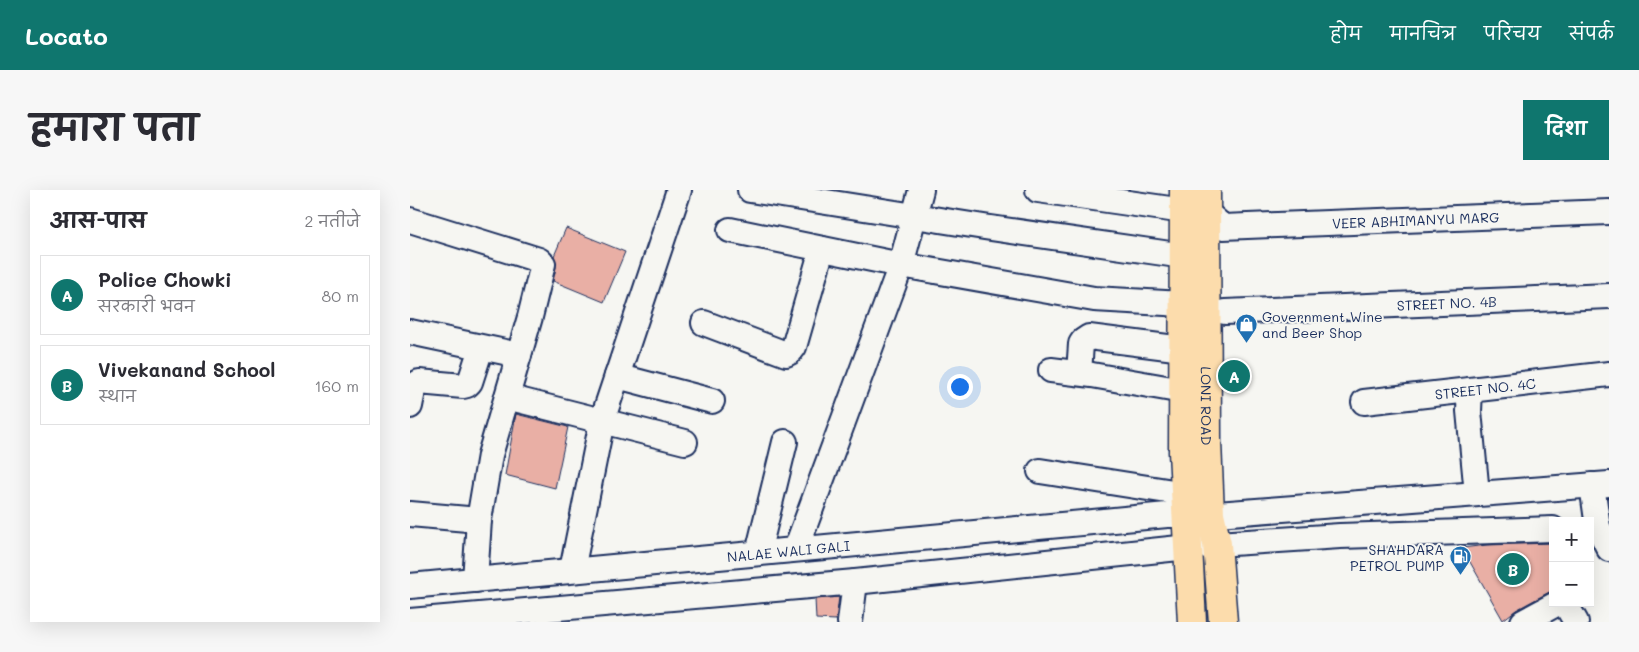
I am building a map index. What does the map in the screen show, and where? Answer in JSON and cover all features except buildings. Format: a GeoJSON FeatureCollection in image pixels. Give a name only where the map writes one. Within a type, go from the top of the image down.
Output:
{"type":"FeatureCollection","features":[{"type":"Feature","properties":{"kind":"highway","name":"LONI ROAD"},"geometry":{"type":"LineString","coordinates":[[1192,622],[1187,510],[1182,452],[1183,304],[1184,256],[1200,206]]}},
{"type":"Feature","properties":{"kind":"highway","name":"LONI ROAD"},"geometry":{"type":"LineString","coordinates":[[1187,510],[1207,442],[1200,206]]}},
{"type":"Feature","properties":{"kind":"highway","name":"LONI ROAD"},"geometry":{"type":"LineString","coordinates":[[1187,510],[1217,544],[1223,622]]}},
{"type":"Feature","properties":{"kind":"street"},"geometry":{"type":"LineString","coordinates":[[572,570],[602,421],[679,190]]}},
{"type":"Feature","properties":{"kind":"street"},"geometry":{"type":"LineString","coordinates":[[750,190],[1184,256]]}},
{"type":"Feature","properties":{"kind":"street"},"geometry":{"type":"LineString","coordinates":[[796,549],[901,265],[921,190]]}},
{"type":"Feature","properties":{"kind":"street","name":"VEER ABHIMANYU MARG"},"geometry":{"type":"LineString","coordinates":[[1038,190],[1200,206],[1609,212]]}},
{"type":"Feature","properties":{"kind":"street"},"geometry":{"type":"LineString","coordinates":[[410,220],[539,260],[543,264],[490,455],[478,520],[475,580]]}},
{"type":"Feature","properties":{"kind":"street"},"geometry":{"type":"LineString","coordinates":[[730,230],[901,265],[1094,300],[1183,304]]}},
{"type":"Feature","properties":{"kind":"street"},"geometry":{"type":"LineString","coordinates":[[704,324],[786,354],[790,352],[794,347],[822,249]]}},
{"type":"Feature","properties":{"kind":"street","name":"STREET NO. 4B"},"geometry":{"type":"LineString","coordinates":[[1225,312],[1609,296]]}},
{"type":"Feature","properties":{"kind":"street"},"geometry":{"type":"LineString","coordinates":[[410,332],[519,355]]}},
{"type":"Feature","properties":{"kind":"street"},"geometry":{"type":"LineString","coordinates":[[1079,373],[1081,344],[1089,337],[1183,349]]}},
{"type":"Feature","properties":{"kind":"street"},"geometry":{"type":"LineString","coordinates":[[410,406],[414,386],[419,382],[467,385],[470,382],[481,348]]}},
{"type":"Feature","properties":{"kind":"street"},"geometry":{"type":"LineString","coordinates":[[1051,370],[1183,391]]}},
{"type":"Feature","properties":{"kind":"street","name":"STREET NO. 4C"},"geometry":{"type":"LineString","coordinates":[[1364,402],[1609,374]]}},
{"type":"Feature","properties":{"kind":"street"},"geometry":{"type":"LineString","coordinates":[[618,376],[712,401]]}},
{"type":"Feature","properties":{"kind":"street"},"geometry":{"type":"LineString","coordinates":[[1470,390],[1469,411],[1477,494]]}},
{"type":"Feature","properties":{"kind":"street"},"geometry":{"type":"LineString","coordinates":[[507,398],[685,442]]}},
{"type":"Feature","properties":{"kind":"street"},"geometry":{"type":"LineString","coordinates":[[758,552],[785,442]]}},
{"type":"Feature","properties":{"kind":"street"},"geometry":{"type":"LineString","coordinates":[[1040,471],[1187,510],[1477,494],[1600,485],[1599,527],[1609,548]]}},
{"type":"Feature","properties":{"kind":"street","name":"NALAE WALI GALI"},"geometry":{"type":"LineString","coordinates":[[410,586],[1187,510]]}},
{"type":"Feature","properties":{"kind":"street"},"geometry":{"type":"LineString","coordinates":[[410,514],[478,520]]}},
{"type":"Feature","properties":{"kind":"street"},"geometry":{"type":"LineString","coordinates":[[410,621],[1188,551],[1217,544],[1340,536],[1549,529]]}},
{"type":"Feature","properties":{"kind":"street"},"geometry":{"type":"LineString","coordinates":[[850,622],[855,582]]}},
{"type":"Feature","properties":{"kind":"street"},"geometry":{"type":"LineString","coordinates":[[1523,622],[1551,607]]}},
{"type":"Feature","properties":{"kind":"street"},"geometry":{"type":"LineString","coordinates":[[1567,607],[1576,622]]}},
{"type":"Feature","properties":{"kind":"place","name":"Government Wine and Beer Shop"},"geometry":{"type":"Point","coordinates":[1246,343]}},
{"type":"Feature","properties":{"kind":"place","name":"Police Chowki"},"geometry":{"type":"Point","coordinates":[1234,376]}},
{"type":"Feature","properties":{"kind":"place","name":"Vivekanand School"},"geometry":{"type":"Point","coordinates":[1513,569]}},
{"type":"Feature","properties":{"kind":"place","name":"SHAHDARA PETROL PUMP"},"geometry":{"type":"Point","coordinates":[1460,576]}}]}
